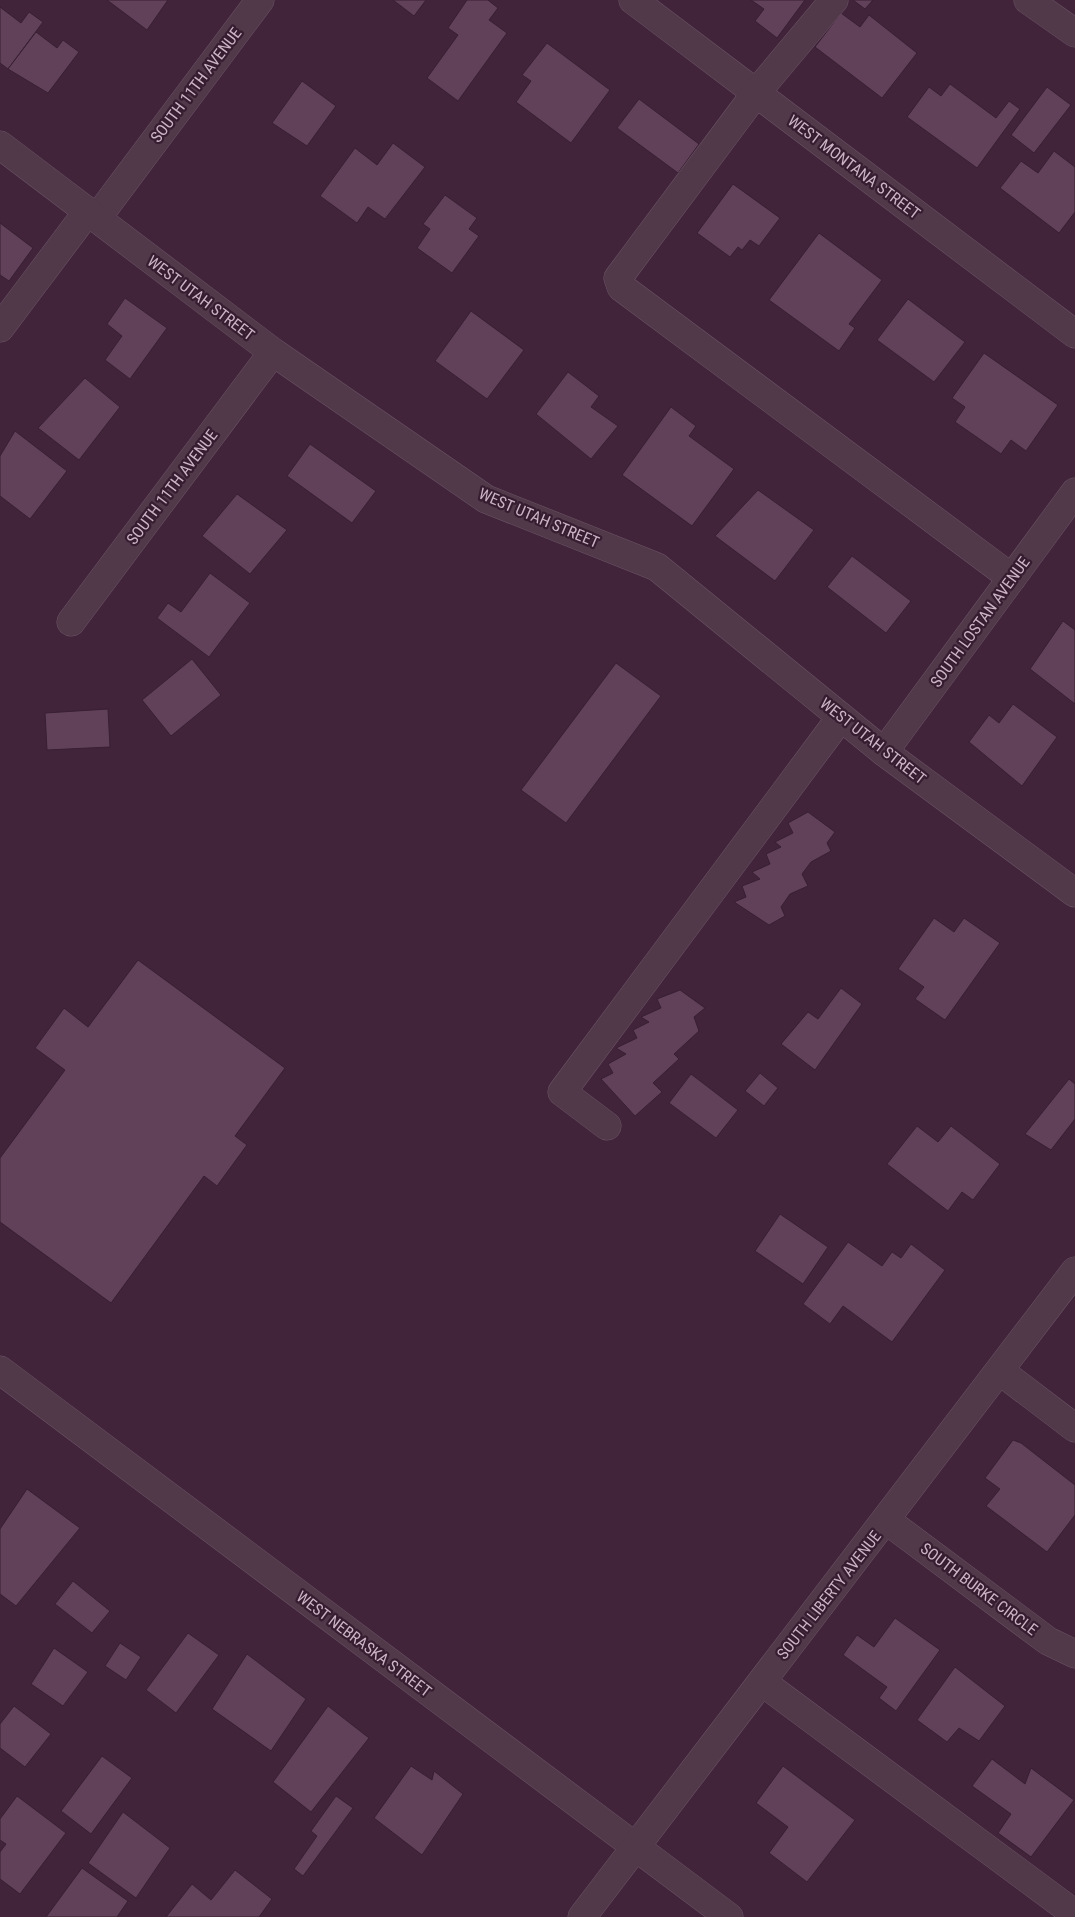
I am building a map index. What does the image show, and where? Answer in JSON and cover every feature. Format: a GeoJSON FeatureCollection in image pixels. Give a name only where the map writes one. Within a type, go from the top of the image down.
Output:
{"type":"FeatureCollection","features":[{"type":"Feature","properties":{"kind":"street","name":"SOUTH 11TH AVENUE"},"geometry":{"type":"LineString","coordinates":[[0,328],[260,0]]}},
{"type":"Feature","properties":{"kind":"street","name":"WEST MONTANA STREET"},"geometry":{"type":"LineString","coordinates":[[633,0],[1075,334]]}},
{"type":"Feature","properties":{"kind":"street"},"geometry":{"type":"LineString","coordinates":[[834,0],[756,93],[618,278],[621,287],[1012,578]]}},
{"type":"Feature","properties":{"kind":"street"},"geometry":{"type":"LineString","coordinates":[[1028,0],[1075,33]]}},
{"type":"Feature","properties":{"kind":"street","name":"WEST UTAH STREET"},"geometry":{"type":"LineString","coordinates":[[4,157],[92,214],[273,352],[486,499],[657,567],[884,752],[1071,881]]}},
{"type":"Feature","properties":{"kind":"street","name":"SOUTH 11TH AVENUE"},"geometry":{"type":"LineString","coordinates":[[71,622],[273,352]]}},
{"type":"Feature","properties":{"kind":"street","name":"SOUTH LOSTAN AVENUE"},"geometry":{"type":"LineString","coordinates":[[884,752],[1075,492]]}},
{"type":"Feature","properties":{"kind":"street"},"geometry":{"type":"LineString","coordinates":[[607,1126],[562,1092],[841,717]]}},
{"type":"Feature","properties":{"kind":"street","name":"SOUTH LIBERTY AVENUE"},"geometry":{"type":"LineString","coordinates":[[582,1917],[1075,1271]]}},
{"type":"Feature","properties":{"kind":"street","name":"WEST NEBRASKA STREET"},"geometry":{"type":"LineString","coordinates":[[0,1370],[729,1917]]}},
{"type":"Feature","properties":{"kind":"street"},"geometry":{"type":"LineString","coordinates":[[1000,1371],[1075,1428]]}},
{"type":"Feature","properties":{"kind":"street","name":"SOUTH BURKE CIRCLE"},"geometry":{"type":"LineString","coordinates":[[886,1520],[1048,1641],[1075,1654]]}},
{"type":"Feature","properties":{"kind":"street"},"geometry":{"type":"LineString","coordinates":[[762,1682],[1075,1914]]}},
{"type":"Feature","properties":{"kind":"building"},"geometry":{"type":"Polygon","coordinates":[[[107,0],[168,0],[147,30],[107,0]]]}},
{"type":"Feature","properties":{"kind":"building"},"geometry":{"type":"Polygon","coordinates":[[[393,0],[426,0],[414,16],[393,0]]]}},
{"type":"Feature","properties":{"kind":"building"},"geometry":{"type":"Polygon","coordinates":[[[467,0],[488,0],[498,8],[489,20],[507,33],[458,101],[427,78],[458,35],[448,28],[467,0]]]}},
{"type":"Feature","properties":{"kind":"building"},"geometry":{"type":"Polygon","coordinates":[[[751,0],[805,0],[777,38],[755,21],[764,9],[751,0]]]}},
{"type":"Feature","properties":{"kind":"building"},"geometry":{"type":"Polygon","coordinates":[[[853,0],[873,0],[865,9],[853,0]]]}},
{"type":"Feature","properties":{"kind":"building"},"geometry":{"type":"Polygon","coordinates":[[[0,7],[21,23],[29,12],[43,22],[8,69],[0,63],[0,7]]]}},
{"type":"Feature","properties":{"kind":"building"},"geometry":{"type":"Polygon","coordinates":[[[841,13],[860,27],[869,15],[917,53],[882,98],[815,47],[841,13]]]}},
{"type":"Feature","properties":{"kind":"building"},"geometry":{"type":"Polygon","coordinates":[[[36,32],[57,48],[63,40],[79,52],[48,93],[8,69],[36,32]]]}},
{"type":"Feature","properties":{"kind":"building"},"geometry":{"type":"Polygon","coordinates":[[[547,43],[610,90],[571,143],[516,102],[531,81],[522,75],[547,43]]]}},
{"type":"Feature","properties":{"kind":"building"},"geometry":{"type":"Polygon","coordinates":[[[302,81],[336,106],[307,146],[272,123],[302,81]]]}},
{"type":"Feature","properties":{"kind":"building"},"geometry":{"type":"Polygon","coordinates":[[[950,84],[996,118],[1009,101],[1020,109],[977,168],[907,117],[929,87],[941,96],[950,84]]]}},
{"type":"Feature","properties":{"kind":"building"},"geometry":{"type":"Polygon","coordinates":[[[1047,87],[1071,105],[1034,153],[1011,135],[1047,87]]]}},
{"type":"Feature","properties":{"kind":"building"},"geometry":{"type":"Polygon","coordinates":[[[639,99],[699,144],[678,173],[617,128],[639,99]]]}},
{"type":"Feature","properties":{"kind":"building"},"geometry":{"type":"Polygon","coordinates":[[[393,143],[425,167],[385,219],[368,207],[357,223],[320,196],[355,148],[377,165],[393,143]]]}},
{"type":"Feature","properties":{"kind":"building"},"geometry":{"type":"Polygon","coordinates":[[[1054,151],[1075,167],[1075,212],[1059,233],[1000,188],[1021,161],[1038,173],[1054,151]]]}},
{"type":"Feature","properties":{"kind":"building"},"geometry":{"type":"Polygon","coordinates":[[[733,184],[780,218],[759,246],[750,240],[742,250],[738,247],[730,257],[697,233],[733,184]]]}},
{"type":"Feature","properties":{"kind":"building"},"geometry":{"type":"Polygon","coordinates":[[[445,195],[477,218],[469,229],[479,236],[452,273],[417,248],[430,229],[423,224],[445,195]]]}},
{"type":"Feature","properties":{"kind":"building"},"geometry":{"type":"Polygon","coordinates":[[[0,223],[33,248],[9,281],[0,275],[0,223]]]}},
{"type":"Feature","properties":{"kind":"building"},"geometry":{"type":"Polygon","coordinates":[[[819,233],[882,280],[849,324],[855,328],[839,351],[769,300],[819,233]]]}},
{"type":"Feature","properties":{"kind":"building"},"geometry":{"type":"Polygon","coordinates":[[[125,298],[167,328],[130,379],[105,360],[122,336],[107,324],[125,298]]]}},
{"type":"Feature","properties":{"kind":"building"},"geometry":{"type":"Polygon","coordinates":[[[908,299],[965,342],[934,382],[877,340],[908,299]]]}},
{"type":"Feature","properties":{"kind":"building"},"geometry":{"type":"Polygon","coordinates":[[[471,311],[524,350],[487,399],[435,361],[471,311]]]}},
{"type":"Feature","properties":{"kind":"building"},"geometry":{"type":"Polygon","coordinates":[[[984,353],[1058,405],[1026,451],[1011,440],[1001,454],[955,422],[965,407],[952,398],[984,353]]]}},
{"type":"Feature","properties":{"kind":"building"},"geometry":{"type":"Polygon","coordinates":[[[568,372],[599,396],[591,407],[618,426],[591,459],[536,414],[568,372]]]}},
{"type":"Feature","properties":{"kind":"building"},"geometry":{"type":"Polygon","coordinates":[[[85,378],[120,407],[79,460],[38,428],[85,378]]]}},
{"type":"Feature","properties":{"kind":"building"},"geometry":{"type":"Polygon","coordinates":[[[671,407],[696,426],[689,436],[734,469],[692,526],[622,475],[671,407]]]}},
{"type":"Feature","properties":{"kind":"building"},"geometry":{"type":"Polygon","coordinates":[[[15,431],[67,471],[30,519],[0,496],[0,456],[15,431]]]}},
{"type":"Feature","properties":{"kind":"building"},"geometry":{"type":"Polygon","coordinates":[[[310,444],[376,491],[352,523],[287,476],[310,444]]]}},
{"type":"Feature","properties":{"kind":"building"},"geometry":{"type":"Polygon","coordinates":[[[758,490],[814,530],[775,581],[715,536],[758,490]]]}},
{"type":"Feature","properties":{"kind":"building"},"geometry":{"type":"Polygon","coordinates":[[[237,494],[287,530],[250,574],[202,536],[237,494]]]}},
{"type":"Feature","properties":{"kind":"building"},"geometry":{"type":"Polygon","coordinates":[[[852,556],[911,601],[886,633],[827,587],[852,556]]]}},
{"type":"Feature","properties":{"kind":"building"},"geometry":{"type":"Polygon","coordinates":[[[210,573],[250,603],[209,657],[157,618],[168,603],[181,612],[210,573]]]}},
{"type":"Feature","properties":{"kind":"building"},"geometry":{"type":"Polygon","coordinates":[[[1063,621],[1075,630],[1075,704],[1030,669],[1063,621]]]}},
{"type":"Feature","properties":{"kind":"building"},"geometry":{"type":"Polygon","coordinates":[[[192,659],[221,695],[171,736],[142,700],[192,659]]]}},
{"type":"Feature","properties":{"kind":"building"},"geometry":{"type":"Polygon","coordinates":[[[616,663],[661,696],[566,823],[521,790],[616,663]]]}},
{"type":"Feature","properties":{"kind":"building"},"geometry":{"type":"Polygon","coordinates":[[[1013,704],[1057,737],[1022,786],[969,742],[989,715],[999,723],[1013,704]]]}},
{"type":"Feature","properties":{"kind":"building"},"geometry":{"type":"Polygon","coordinates":[[[108,709],[110,747],[47,750],[45,713],[108,709]]]}},
{"type":"Feature","properties":{"kind":"building"},"geometry":{"type":"Polygon","coordinates":[[[808,812],[835,832],[827,843],[831,851],[811,862],[802,874],[808,886],[790,894],[781,907],[785,916],[769,925],[734,902],[746,897],[742,886],[760,879],[752,872],[770,864],[766,854],[781,847],[775,842],[793,833],[788,823],[808,812]]]}},
{"type":"Feature","properties":{"kind":"building"},"geometry":{"type":"Polygon","coordinates":[[[934,918],[954,932],[964,918],[1000,943],[945,1020],[915,999],[924,987],[898,969],[934,918]]]}},
{"type":"Feature","properties":{"kind":"building"},"geometry":{"type":"Polygon","coordinates":[[[138,960],[285,1068],[235,1136],[247,1145],[217,1186],[204,1176],[111,1303],[0,1222],[0,1158],[65,1070],[35,1048],[64,1008],[88,1027],[138,960]]]}},
{"type":"Feature","properties":{"kind":"building"},"geometry":{"type":"Polygon","coordinates":[[[841,988],[862,1004],[815,1070],[781,1044],[808,1012],[818,1019],[841,988]]]}},
{"type":"Feature","properties":{"kind":"building"},"geometry":{"type":"Polygon","coordinates":[[[680,990],[705,1008],[694,1017],[699,1031],[674,1054],[679,1059],[653,1083],[662,1092],[635,1116],[601,1079],[613,1073],[608,1064],[626,1054],[616,1048],[637,1038],[633,1030],[649,1022],[641,1017],[661,1008],[657,999],[680,990]]]}},
{"type":"Feature","properties":{"kind":"building"},"geometry":{"type":"Polygon","coordinates":[[[760,1073],[778,1088],[764,1106],[745,1091],[760,1073]]]}},
{"type":"Feature","properties":{"kind":"building"},"geometry":{"type":"Polygon","coordinates":[[[691,1074],[738,1110],[716,1138],[669,1103],[691,1074]]]}},
{"type":"Feature","properties":{"kind":"building"},"geometry":{"type":"Polygon","coordinates":[[[1069,1079],[1075,1084],[1075,1119],[1051,1150],[1025,1134],[1069,1079]]]}},
{"type":"Feature","properties":{"kind":"building"},"geometry":{"type":"Polygon","coordinates":[[[917,1126],[938,1142],[951,1126],[1000,1164],[973,1200],[962,1192],[948,1211],[887,1164],[917,1126]]]}},
{"type":"Feature","properties":{"kind":"building"},"geometry":{"type":"Polygon","coordinates":[[[780,1214],[828,1247],[803,1284],[755,1251],[780,1214]]]}},
{"type":"Feature","properties":{"kind":"building"},"geometry":{"type":"Polygon","coordinates":[[[848,1242],[882,1266],[892,1252],[901,1258],[911,1244],[945,1270],[892,1342],[843,1306],[830,1324],[803,1304],[848,1242]]]}},
{"type":"Feature","properties":{"kind":"building"},"geometry":{"type":"Polygon","coordinates":[[[1013,1440],[1021,1443],[1075,1485],[1075,1515],[1047,1552],[986,1506],[1000,1489],[985,1478],[1013,1440]]]}},
{"type":"Feature","properties":{"kind":"building"},"geometry":{"type":"Polygon","coordinates":[[[27,1489],[80,1528],[16,1606],[0,1594],[0,1529],[27,1489]]]}},
{"type":"Feature","properties":{"kind":"building"},"geometry":{"type":"Polygon","coordinates":[[[73,1581],[110,1611],[92,1633],[55,1604],[73,1581]]]}},
{"type":"Feature","properties":{"kind":"building"},"geometry":{"type":"Polygon","coordinates":[[[895,1618],[940,1650],[896,1711],[879,1698],[887,1687],[843,1655],[857,1635],[874,1647],[895,1618]]]}},
{"type":"Feature","properties":{"kind":"building"},"geometry":{"type":"Polygon","coordinates":[[[188,1633],[219,1655],[176,1713],[146,1690],[188,1633]]]}},
{"type":"Feature","properties":{"kind":"building"},"geometry":{"type":"Polygon","coordinates":[[[120,1643],[141,1657],[126,1680],[105,1666],[120,1643]]]}},
{"type":"Feature","properties":{"kind":"building"},"geometry":{"type":"Polygon","coordinates":[[[54,1648],[88,1672],[63,1706],[31,1684],[54,1648]]]}},
{"type":"Feature","properties":{"kind":"building"},"geometry":{"type":"Polygon","coordinates":[[[247,1654],[306,1699],[271,1751],[212,1709],[247,1654]]]}},
{"type":"Feature","properties":{"kind":"building"},"geometry":{"type":"Polygon","coordinates":[[[955,1667],[1005,1706],[979,1741],[959,1728],[947,1742],[917,1720],[955,1667]]]}},
{"type":"Feature","properties":{"kind":"building"},"geometry":{"type":"Polygon","coordinates":[[[14,1706],[51,1734],[25,1767],[0,1748],[0,1724],[14,1706]]]}},
{"type":"Feature","properties":{"kind":"building"},"geometry":{"type":"Polygon","coordinates":[[[328,1706],[369,1738],[311,1812],[273,1782],[328,1706]]]}},
{"type":"Feature","properties":{"kind":"building"},"geometry":{"type":"Polygon","coordinates":[[[102,1756],[132,1778],[91,1834],[61,1811],[102,1756]]]}},
{"type":"Feature","properties":{"kind":"building"},"geometry":{"type":"Polygon","coordinates":[[[992,1759],[1025,1784],[1031,1768],[1074,1800],[1031,1857],[998,1833],[1011,1814],[972,1786],[992,1759]]]}},
{"type":"Feature","properties":{"kind":"building"},"geometry":{"type":"Polygon","coordinates":[[[411,1766],[432,1780],[434,1771],[463,1794],[422,1855],[374,1818],[411,1766]]]}},
{"type":"Feature","properties":{"kind":"building"},"geometry":{"type":"Polygon","coordinates":[[[783,1766],[855,1820],[807,1882],[769,1853],[788,1827],[756,1803],[783,1766]]]}},
{"type":"Feature","properties":{"kind":"building"},"geometry":{"type":"Polygon","coordinates":[[[17,1796],[66,1833],[20,1894],[0,1879],[0,1852],[6,1844],[0,1840],[0,1819],[17,1796]]]}},
{"type":"Feature","properties":{"kind":"building"},"geometry":{"type":"Polygon","coordinates":[[[336,1796],[353,1808],[303,1876],[294,1869],[317,1836],[311,1831],[336,1796]]]}},
{"type":"Feature","properties":{"kind":"building"},"geometry":{"type":"Polygon","coordinates":[[[123,1812],[170,1848],[136,1898],[88,1863],[123,1812]]]}},
{"type":"Feature","properties":{"kind":"building"},"geometry":{"type":"Polygon","coordinates":[[[82,1868],[128,1901],[117,1917],[46,1917],[82,1868]]]}},
{"type":"Feature","properties":{"kind":"building"},"geometry":{"type":"Polygon","coordinates":[[[235,1870],[272,1899],[259,1917],[166,1917],[192,1884],[211,1900],[235,1870]]]}}]}
